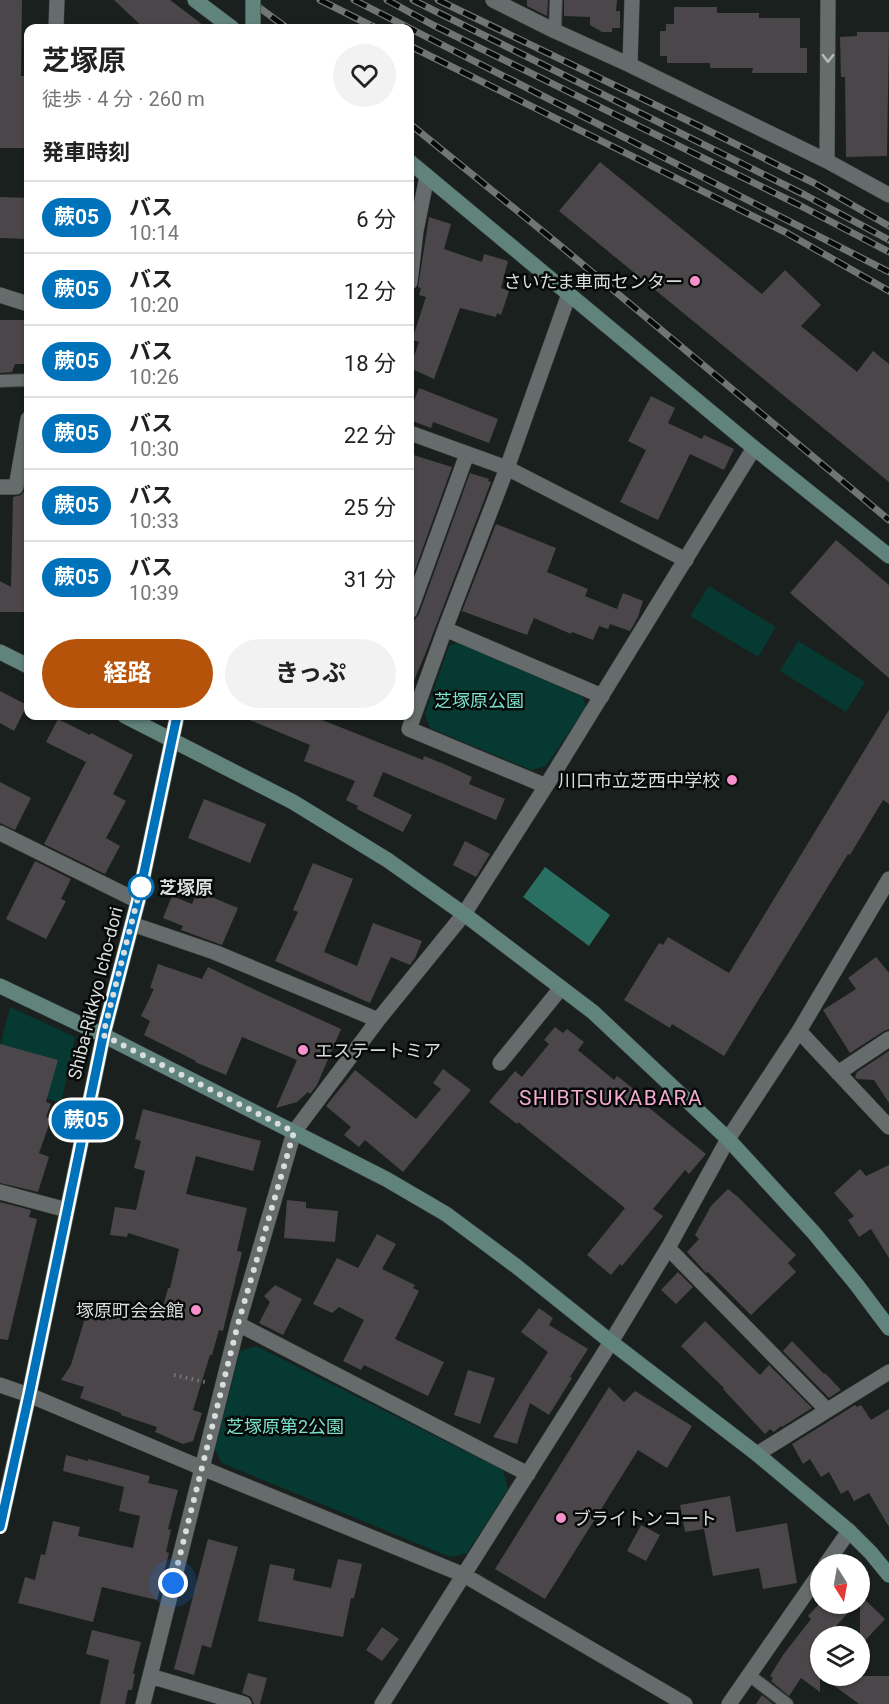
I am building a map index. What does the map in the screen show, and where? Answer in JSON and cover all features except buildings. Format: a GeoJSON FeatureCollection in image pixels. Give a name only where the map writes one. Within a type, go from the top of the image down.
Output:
{"type":"FeatureCollection","features":[{"type":"Feature","properties":{"kind":"street"},"geometry":{"type":"LineString","coordinates":[[57,0],[57,24]]}},
{"type":"Feature","properties":{"kind":"street"},"geometry":{"type":"LineString","coordinates":[[195,0],[224,24]]}},
{"type":"Feature","properties":{"kind":"street"},"geometry":{"type":"LineString","coordinates":[[253,0],[253,24]]}},
{"type":"Feature","properties":{"kind":"street"},"geometry":{"type":"LineString","coordinates":[[493,0],[827,161],[889,195]]}},
{"type":"Feature","properties":{"kind":"street"},"geometry":{"type":"LineString","coordinates":[[630,65],[632,0]]}},
{"type":"Feature","properties":{"kind":"street"},"geometry":{"type":"LineString","coordinates":[[827,161],[828,0]]}},
{"type":"Feature","properties":{"kind":"street"},"geometry":{"type":"LineString","coordinates":[[414,165],[754,448],[889,556]]}},
{"type":"Feature","properties":{"kind":"street"},"geometry":{"type":"LineString","coordinates":[[414,248],[427,176]]}},
{"type":"Feature","properties":{"kind":"street"},"geometry":{"type":"LineString","coordinates":[[414,715],[507,468],[569,294]]}},
{"type":"Feature","properties":{"kind":"street"},"geometry":{"type":"LineString","coordinates":[[0,295],[24,303]]}},
{"type":"Feature","properties":{"kind":"street"},"geometry":{"type":"LineString","coordinates":[[414,434],[507,468],[686,560]]}},
{"type":"Feature","properties":{"kind":"street"},"geometry":{"type":"LineString","coordinates":[[0,487],[16,487],[24,442]]}},
{"type":"Feature","properties":{"kind":"street"},"geometry":{"type":"LineString","coordinates":[[143,1704],[238,1324],[294,1132],[378,1020],[464,914],[546,786],[754,448]]}},
{"type":"Feature","properties":{"kind":"street"},"geometry":{"type":"LineString","coordinates":[[414,600],[467,454]]}},
{"type":"Feature","properties":{"kind":"street"},"geometry":{"type":"LineString","coordinates":[[445,629],[602,696]]}},
{"type":"Feature","properties":{"kind":"street"},"geometry":{"type":"LineString","coordinates":[[0,652],[24,664]]}},
{"type":"Feature","properties":{"kind":"street"},"geometry":{"type":"LineString","coordinates":[[133,720],[293,802],[389,861],[464,914],[593,1012],[728,1139],[814,1233],[889,1328]]}},
{"type":"Feature","properties":{"kind":"street","name":"Shiba-Rikkyo Icho-dori"},"geometry":{"type":"LineString","coordinates":[[0,1526],[103,1035],[138,901],[176,720]]}},
{"type":"Feature","properties":{"kind":"street"},"geometry":{"type":"LineString","coordinates":[[412,720],[409,729],[546,786]]}},
{"type":"Feature","properties":{"kind":"street"},"geometry":{"type":"LineString","coordinates":[[0,832],[138,901]]}},
{"type":"Feature","properties":{"kind":"street"},"geometry":{"type":"LineString","coordinates":[[382,1704],[611,1342],[668,1248],[728,1139],[885,899],[889,879]]}},
{"type":"Feature","properties":{"kind":"street"},"geometry":{"type":"LineString","coordinates":[[132,924],[214,952],[378,1020]]}},
{"type":"Feature","properties":{"kind":"street"},"geometry":{"type":"LineString","coordinates":[[0,986],[103,1035],[386,1179],[446,1214],[757,1454],[849,1531],[889,1575]]}},
{"type":"Feature","properties":{"kind":"street"},"geometry":{"type":"LineString","coordinates":[[500,1063],[561,988]]}},
{"type":"Feature","properties":{"kind":"street"},"geometry":{"type":"LineString","coordinates":[[799,1031],[889,1127]]}},
{"type":"Feature","properties":{"kind":"street"},"geometry":{"type":"LineString","coordinates":[[838,1073],[889,1039]]}},
{"type":"Feature","properties":{"kind":"street"},"geometry":{"type":"LineString","coordinates":[[0,1192],[67,1210]]}},
{"type":"Feature","properties":{"kind":"street"},"geometry":{"type":"LineString","coordinates":[[668,1248],[827,1410]]}},
{"type":"Feature","properties":{"kind":"street"},"geometry":{"type":"LineString","coordinates":[[238,1324],[528,1474]]}},
{"type":"Feature","properties":{"kind":"street"},"geometry":{"type":"LineString","coordinates":[[757,1454],[889,1372]]}},
{"type":"Feature","properties":{"kind":"street"},"geometry":{"type":"LineString","coordinates":[[0,1385],[464,1575],[685,1704]]}},
{"type":"Feature","properties":{"kind":"street"},"geometry":{"type":"LineString","coordinates":[[833,1554],[849,1531]]}},
{"type":"Feature","properties":{"kind":"street"},"geometry":{"type":"LineString","coordinates":[[729,1704],[810,1587]]}},
{"type":"Feature","properties":{"kind":"street"},"geometry":{"type":"LineString","coordinates":[[150,1676],[244,1704]]}},
{"type":"Feature","properties":{"kind":"lane"},"geometry":{"type":"LineString","coordinates":[[555,31],[556,0]]}},
{"type":"Feature","properties":{"kind":"lane"},"geometry":{"type":"LineString","coordinates":[[0,381],[24,380]]}},
{"type":"Feature","properties":{"kind":"lane"},"geometry":{"type":"LineString","coordinates":[[749,1675],[787,1704]]}},
{"type":"Feature","properties":{"kind":"path"},"geometry":{"type":"LineString","coordinates":[[174,1375],[222,1386]]}},
{"type":"Feature","properties":{"kind":"green space"},"geometry":{"type":"Polygon","coordinates":[[[709,586],[776,627],[758,657],[690,616],[709,586]]]}},
{"type":"Feature","properties":{"kind":"green space"},"geometry":{"type":"Polygon","coordinates":[[[798,641],[865,682],[846,712],[780,671],[798,641]]]}},
{"type":"Feature","properties":{"kind":"green space","name":"芝塚原公園"},"geometry":{"type":"Polygon","coordinates":[[[459,642],[583,697],[586,707],[546,766],[531,770],[430,728],[425,714],[449,646],[459,642]]]}},
{"type":"Feature","properties":{"kind":"green space"},"geometry":{"type":"Polygon","coordinates":[[[10,1007],[75,1037],[61,1103],[0,1083],[0,1047],[10,1007]]]}},
{"type":"Feature","properties":{"kind":"green space","name":"芝塚原第2公園"},"geometry":{"type":"Polygon","coordinates":[[[256,1346],[503,1470],[508,1489],[467,1553],[450,1557],[222,1463],[215,1449],[240,1351],[256,1346]]]}},
{"type":"Feature","properties":{"kind":"shaded area"},"geometry":{"type":"Polygon","coordinates":[[[545,867],[610,915],[589,946],[523,897],[545,867]]]}},
{"type":"Feature","properties":{"kind":"railway"},"geometry":{"type":"LineString","coordinates":[[249,0],[282,24]]}},
{"type":"Feature","properties":{"kind":"railway"},"geometry":{"type":"LineString","coordinates":[[320,0],[368,24]]}},
{"type":"Feature","properties":{"kind":"railway"},"geometry":{"type":"LineString","coordinates":[[354,0],[401,24]]}},
{"type":"Feature","properties":{"kind":"railway"},"geometry":{"type":"LineString","coordinates":[[387,0],[889,252]]}},
{"type":"Feature","properties":{"kind":"railway"},"geometry":{"type":"LineString","coordinates":[[413,0],[805,195],[889,240]]}},
{"type":"Feature","properties":{"kind":"railway"},"geometry":{"type":"LineString","coordinates":[[438,0],[814,183],[889,226]]}},
{"type":"Feature","properties":{"kind":"railway"},"geometry":{"type":"LineString","coordinates":[[414,31],[889,272]]}},
{"type":"Feature","properties":{"kind":"railway"},"geometry":{"type":"LineString","coordinates":[[414,48],[785,232],[889,291]]}},
{"type":"Feature","properties":{"kind":"railway"},"geometry":{"type":"LineString","coordinates":[[414,127],[557,243],[889,520]]}},
{"type":"Feature","properties":{"kind":"bus line","name":"蕨05"},"geometry":{"type":"LineString","coordinates":[[0,1527],[104,1032],[138,901],[176,720]]}},
{"type":"Feature","properties":{"kind":"place","name":"さいたま車両センター"},"geometry":{"type":"Point","coordinates":[695,281]}},
{"type":"Feature","properties":{"kind":"place","name":"川口市立芝西中学校"},"geometry":{"type":"Point","coordinates":[732,780]}},
{"type":"Feature","properties":{"kind":"place","name":"芝塚原"},"geometry":{"type":"Point","coordinates":[141,887]}},
{"type":"Feature","properties":{"kind":"place","name":"エステートミア"},"geometry":{"type":"Point","coordinates":[303,1050]}},
{"type":"Feature","properties":{"kind":"place","name":"塚原町会会館"},"geometry":{"type":"Point","coordinates":[196,1310]}},
{"type":"Feature","properties":{"kind":"place","name":"ブライトンコート"},"geometry":{"type":"Point","coordinates":[561,1518]}},
{"type":"Feature","properties":{"kind":"district","name":"SHIBTSUKABARA"},"geometry":{"type":"Point","coordinates":[611,1098]}},
{"type":"Feature","properties":{"kind":"route"},"geometry":{"type":"LineString","coordinates":[[141,887],[143,878],[103,1035],[294,1132],[238,1324],[173,1583]]}}]}
